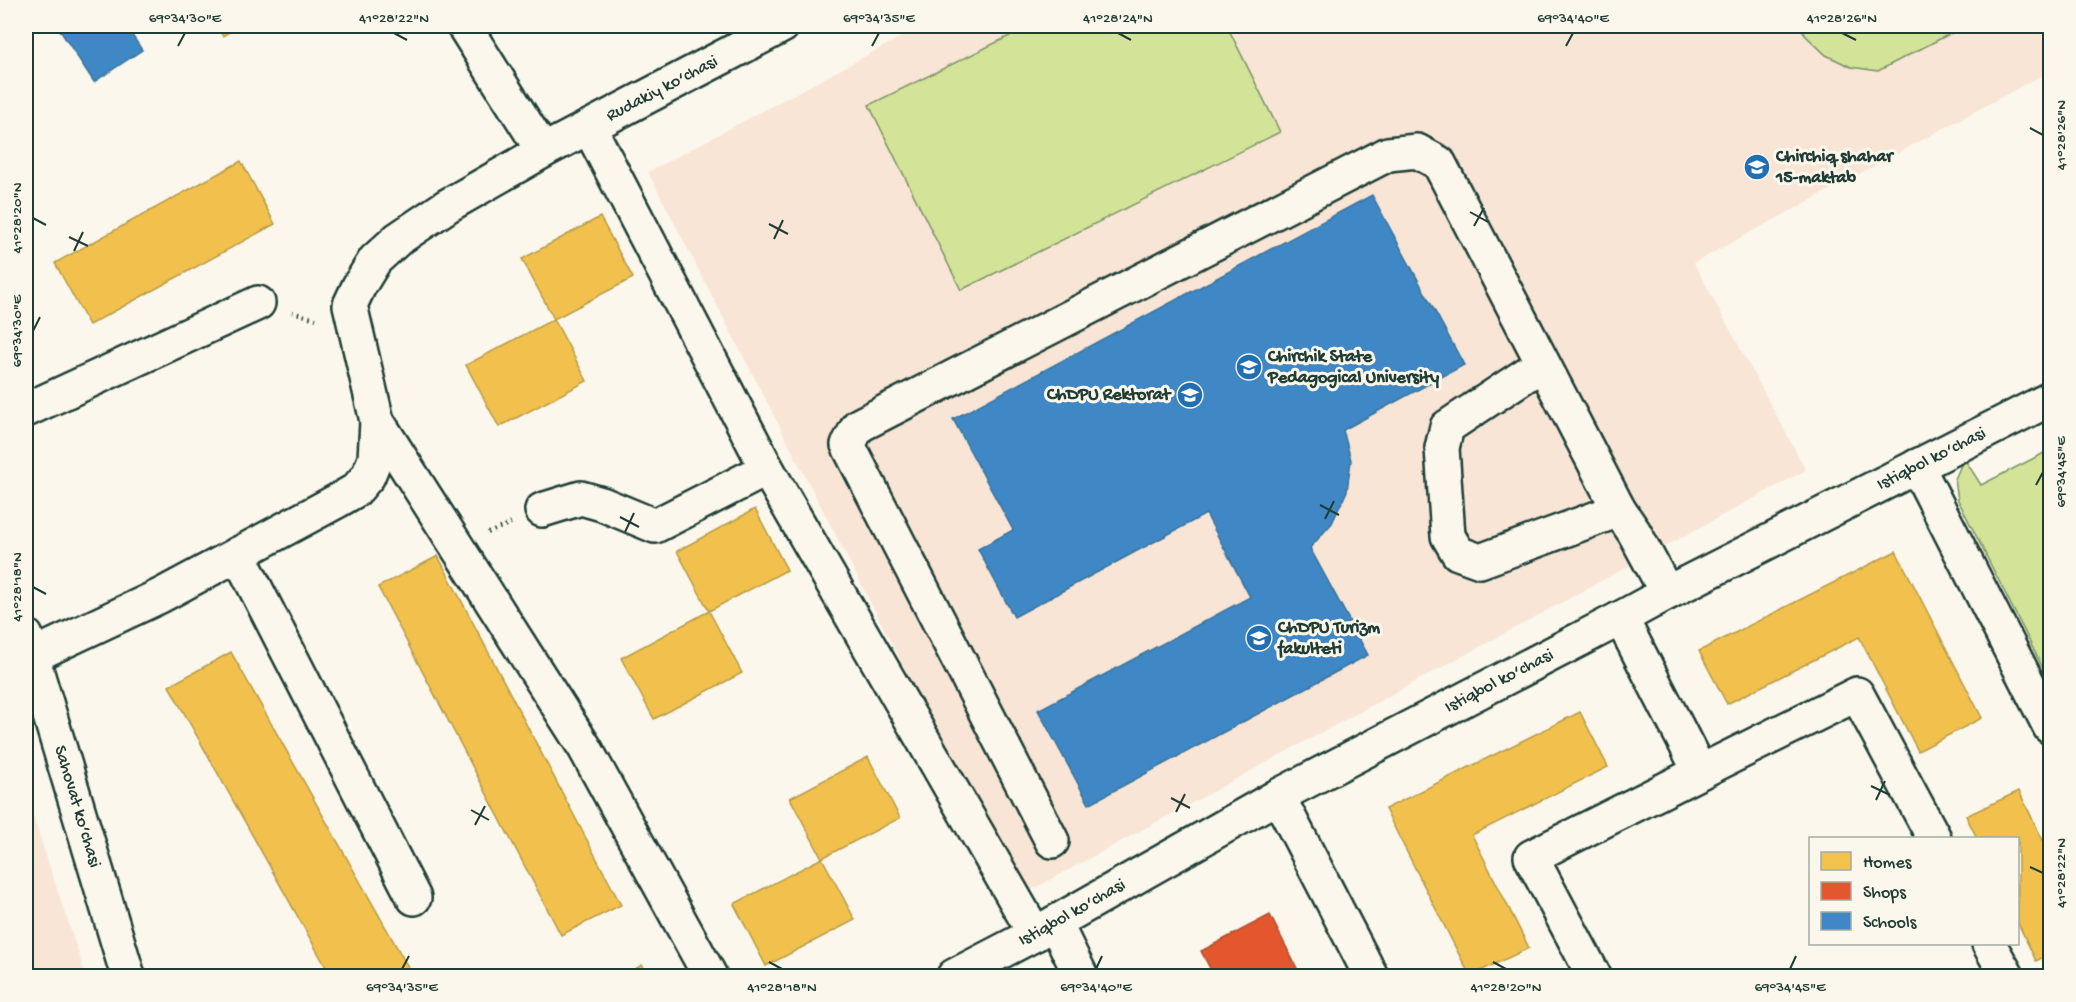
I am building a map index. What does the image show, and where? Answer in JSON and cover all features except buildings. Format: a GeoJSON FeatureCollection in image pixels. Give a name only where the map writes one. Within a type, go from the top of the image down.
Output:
{"type":"FeatureCollection","features":[{"type":"Feature","properties":{"kind":"street"},"geometry":{"type":"LineString","coordinates":[[464,26],[543,151]]}},
{"type":"Feature","properties":{"kind":"street","name":"Rudakiy ko‘chasi"},"geometry":{"type":"LineString","coordinates":[[377,421],[350,305],[358,286],[375,260],[398,239],[447,206],[543,151],[782,26]]}},
{"type":"Feature","properties":{"kind":"street"},"geometry":{"type":"LineString","coordinates":[[589,127],[767,469],[1045,929],[1081,976]]}},
{"type":"Feature","properties":{"kind":"street"},"geometry":{"type":"LineString","coordinates":[[1052,842],[848,445],[858,426],[1388,154],[1417,151],[1439,163],[1619,510],[1634,532],[1666,593]]}},
{"type":"Feature","properties":{"kind":"street"},"geometry":{"type":"LineString","coordinates":[[26,410],[258,303]]}},
{"type":"Feature","properties":{"kind":"street"},"geometry":{"type":"LineString","coordinates":[[1542,364],[1447,428],[1442,448],[1448,536],[1458,552],[1480,561],[1619,510]]}},
{"type":"Feature","properties":{"kind":"street","name":"Istiqbol ko‘chasi"},"geometry":{"type":"LineString","coordinates":[[954,976],[1045,929],[1278,796],[1666,593],[2050,399]]}},
{"type":"Feature","properties":{"kind":"street"},"geometry":{"type":"LineString","coordinates":[[377,421],[585,748],[710,976]]}},
{"type":"Feature","properties":{"kind":"street"},"geometry":{"type":"LineString","coordinates":[[29,646],[160,596],[356,490],[368,476],[375,459],[377,421]]}},
{"type":"Feature","properties":{"kind":"street"},"geometry":{"type":"LineString","coordinates":[[1917,466],[2050,727]]}},
{"type":"Feature","properties":{"kind":"street"},"geometry":{"type":"LineString","coordinates":[[542,510],[581,498],[602,504],[655,526],[767,469]]}},
{"type":"Feature","properties":{"kind":"street"},"geometry":{"type":"LineString","coordinates":[[238,554],[414,898]]}},
{"type":"Feature","properties":{"kind":"street"},"geometry":{"type":"LineString","coordinates":[[1621,618],[1700,772]]}},
{"type":"Feature","properties":{"kind":"street","name":"Sahovat ko‘chasi"},"geometry":{"type":"LineString","coordinates":[[29,646],[128,976]]}},
{"type":"Feature","properties":{"kind":"street"},"geometry":{"type":"LineString","coordinates":[[1594,976],[1531,857],[1857,694],[1933,837]]}},
{"type":"Feature","properties":{"kind":"street"},"geometry":{"type":"LineString","coordinates":[[1278,796],[1371,976]]}},
{"type":"Feature","properties":{"kind":"street"},"geometry":{"type":"LineString","coordinates":[[1990,945],[2007,976]]}},
{"type":"Feature","properties":{"kind":"path"},"geometry":{"type":"LineString","coordinates":[[258,303],[354,330]]}},
{"type":"Feature","properties":{"kind":"path"},"geometry":{"type":"LineString","coordinates":[[457,546],[542,510]]}},
{"type":"Feature","properties":{"kind":"shaded area","name":"Chirchik State Pedagogical University"},"geometry":{"type":"Polygon","coordinates":[[[922,26],[2050,26],[2050,71],[1694,263],[1806,470],[1022,895],[648,172],[922,26]]]}},
{"type":"Feature","properties":{"kind":"shaded area"},"geometry":{"type":"Polygon","coordinates":[[[26,796],[86,976],[26,976],[26,796]]]}},
{"type":"Feature","properties":{"kind":"green space"},"geometry":{"type":"Polygon","coordinates":[[[1030,26],[1227,26],[1280,132],[961,290],[869,105],[1030,26]]]}},
{"type":"Feature","properties":{"kind":"green space"},"geometry":{"type":"Polygon","coordinates":[[[1800,26],[1965,26],[1878,71],[1851,67],[1826,55],[1806,36],[1800,26]]]}},
{"type":"Feature","properties":{"kind":"green space"},"geometry":{"type":"Polygon","coordinates":[[[2050,450],[2050,682],[1958,500],[1955,479],[1964,458],[1981,485],[2050,450]]]}},
{"type":"Feature","properties":{"kind":"place","name":"Chirchiq shahar 15-maktab"},"geometry":{"type":"Point","coordinates":[1757,167]}},
{"type":"Feature","properties":{"kind":"place","name":"Chirchik State Pedagogical University"},"geometry":{"type":"Point","coordinates":[1249,367]}},
{"type":"Feature","properties":{"kind":"place","name":"ChDPU Rektorat"},"geometry":{"type":"Point","coordinates":[1190,395]}},
{"type":"Feature","properties":{"kind":"place","name":"ChDPU Turizm fakulteti"},"geometry":{"type":"Point","coordinates":[1259,638]}}]}
